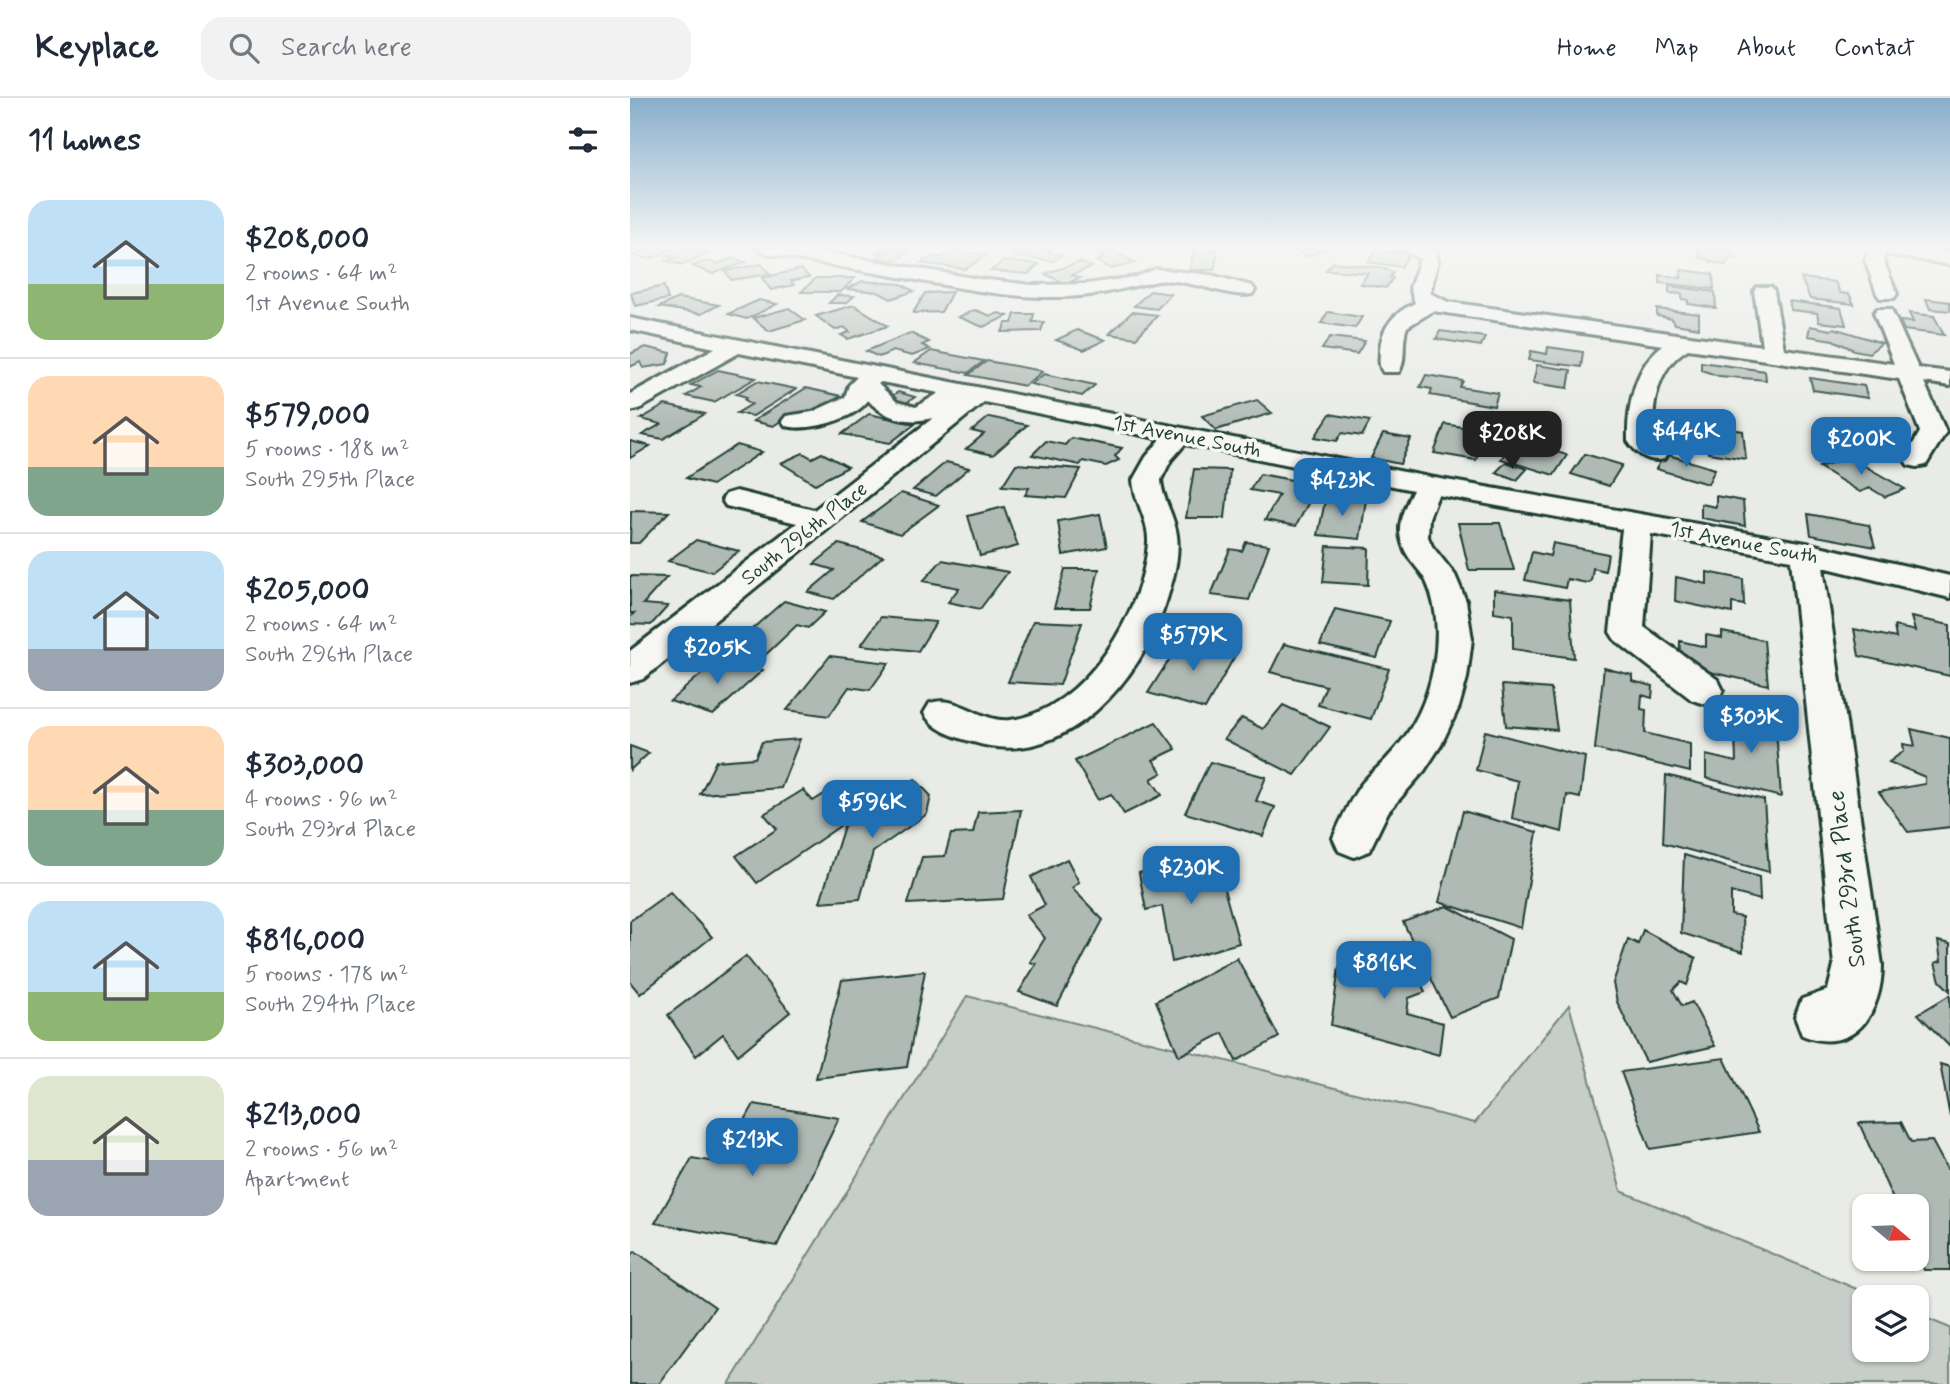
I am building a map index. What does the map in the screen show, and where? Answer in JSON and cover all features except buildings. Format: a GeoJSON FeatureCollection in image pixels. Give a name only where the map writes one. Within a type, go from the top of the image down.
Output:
{"type":"FeatureCollection","features":[{"type":"Feature","properties":{"kind":"street"},"geometry":{"type":"LineString","coordinates":[[1391,367],[1392,335],[1401,317],[1416,308]]}},
{"type":"Feature","properties":{"kind":"street"},"geometry":{"type":"LineString","coordinates":[[1465,308],[1950,379]]}},
{"type":"Feature","properties":{"kind":"street"},"geometry":{"type":"LineString","coordinates":[[1767,308],[1774,354]]}},
{"type":"Feature","properties":{"kind":"street"},"geometry":{"type":"LineString","coordinates":[[1887,308],[1933,432],[1917,459]]}},
{"type":"Feature","properties":{"kind":"street","name":"1st Avenue South"},"geometry":{"type":"LineString","coordinates":[[630,324],[736,345],[869,380],[968,392],[1429,485],[1806,553],[1950,587]]}},
{"type":"Feature","properties":{"kind":"street"},"geometry":{"type":"LineString","coordinates":[[1655,453],[1641,441],[1640,411],[1651,374],[1664,355],[1685,342]]}},
{"type":"Feature","properties":{"kind":"street"},"geometry":{"type":"LineString","coordinates":[[630,404],[736,345]]}},
{"type":"Feature","properties":{"kind":"street"},"geometry":{"type":"LineString","coordinates":[[795,421],[817,419],[855,401],[869,380]]}},
{"type":"Feature","properties":{"kind":"street","name":"South 296th Place"},"geometry":{"type":"LineString","coordinates":[[630,670],[821,520],[968,392]]}},
{"type":"Feature","properties":{"kind":"street"},"geometry":{"type":"LineString","coordinates":[[943,713],[987,732],[1008,735],[1024,733],[1063,718],[1106,680],[1140,621],[1157,577],[1163,541],[1161,522],[1147,480],[1159,457],[1179,435]]}},
{"type":"Feature","properties":{"kind":"street"},"geometry":{"type":"LineString","coordinates":[[1354,838],[1377,795],[1409,761],[1425,738],[1439,713],[1448,688],[1454,644],[1450,601],[1438,574],[1418,548],[1413,534],[1415,519],[1429,485]]}},
{"type":"Feature","properties":{"kind":"street"},"geometry":{"type":"LineString","coordinates":[[736,500],[821,520]]}},
{"type":"Feature","properties":{"kind":"street"},"geometry":{"type":"LineString","coordinates":[[1637,522],[1628,632],[1705,690]]}},
{"type":"Feature","properties":{"kind":"street","name":"South 293rd Place"},"geometry":{"type":"LineString","coordinates":[[1806,553],[1858,965],[1858,981],[1852,1000],[1843,1012],[1820,1017]]}},
{"type":"Feature","properties":{"kind":"shaded area"},"geometry":{"type":"Polygon","coordinates":[[[967,996],[1475,1123],[1569,1005],[1621,1191],[1852,1287],[1852,1362],[1929,1362],[1929,1319],[1950,1328],[1950,1384],[729,1384],[967,996]]]}}]}
